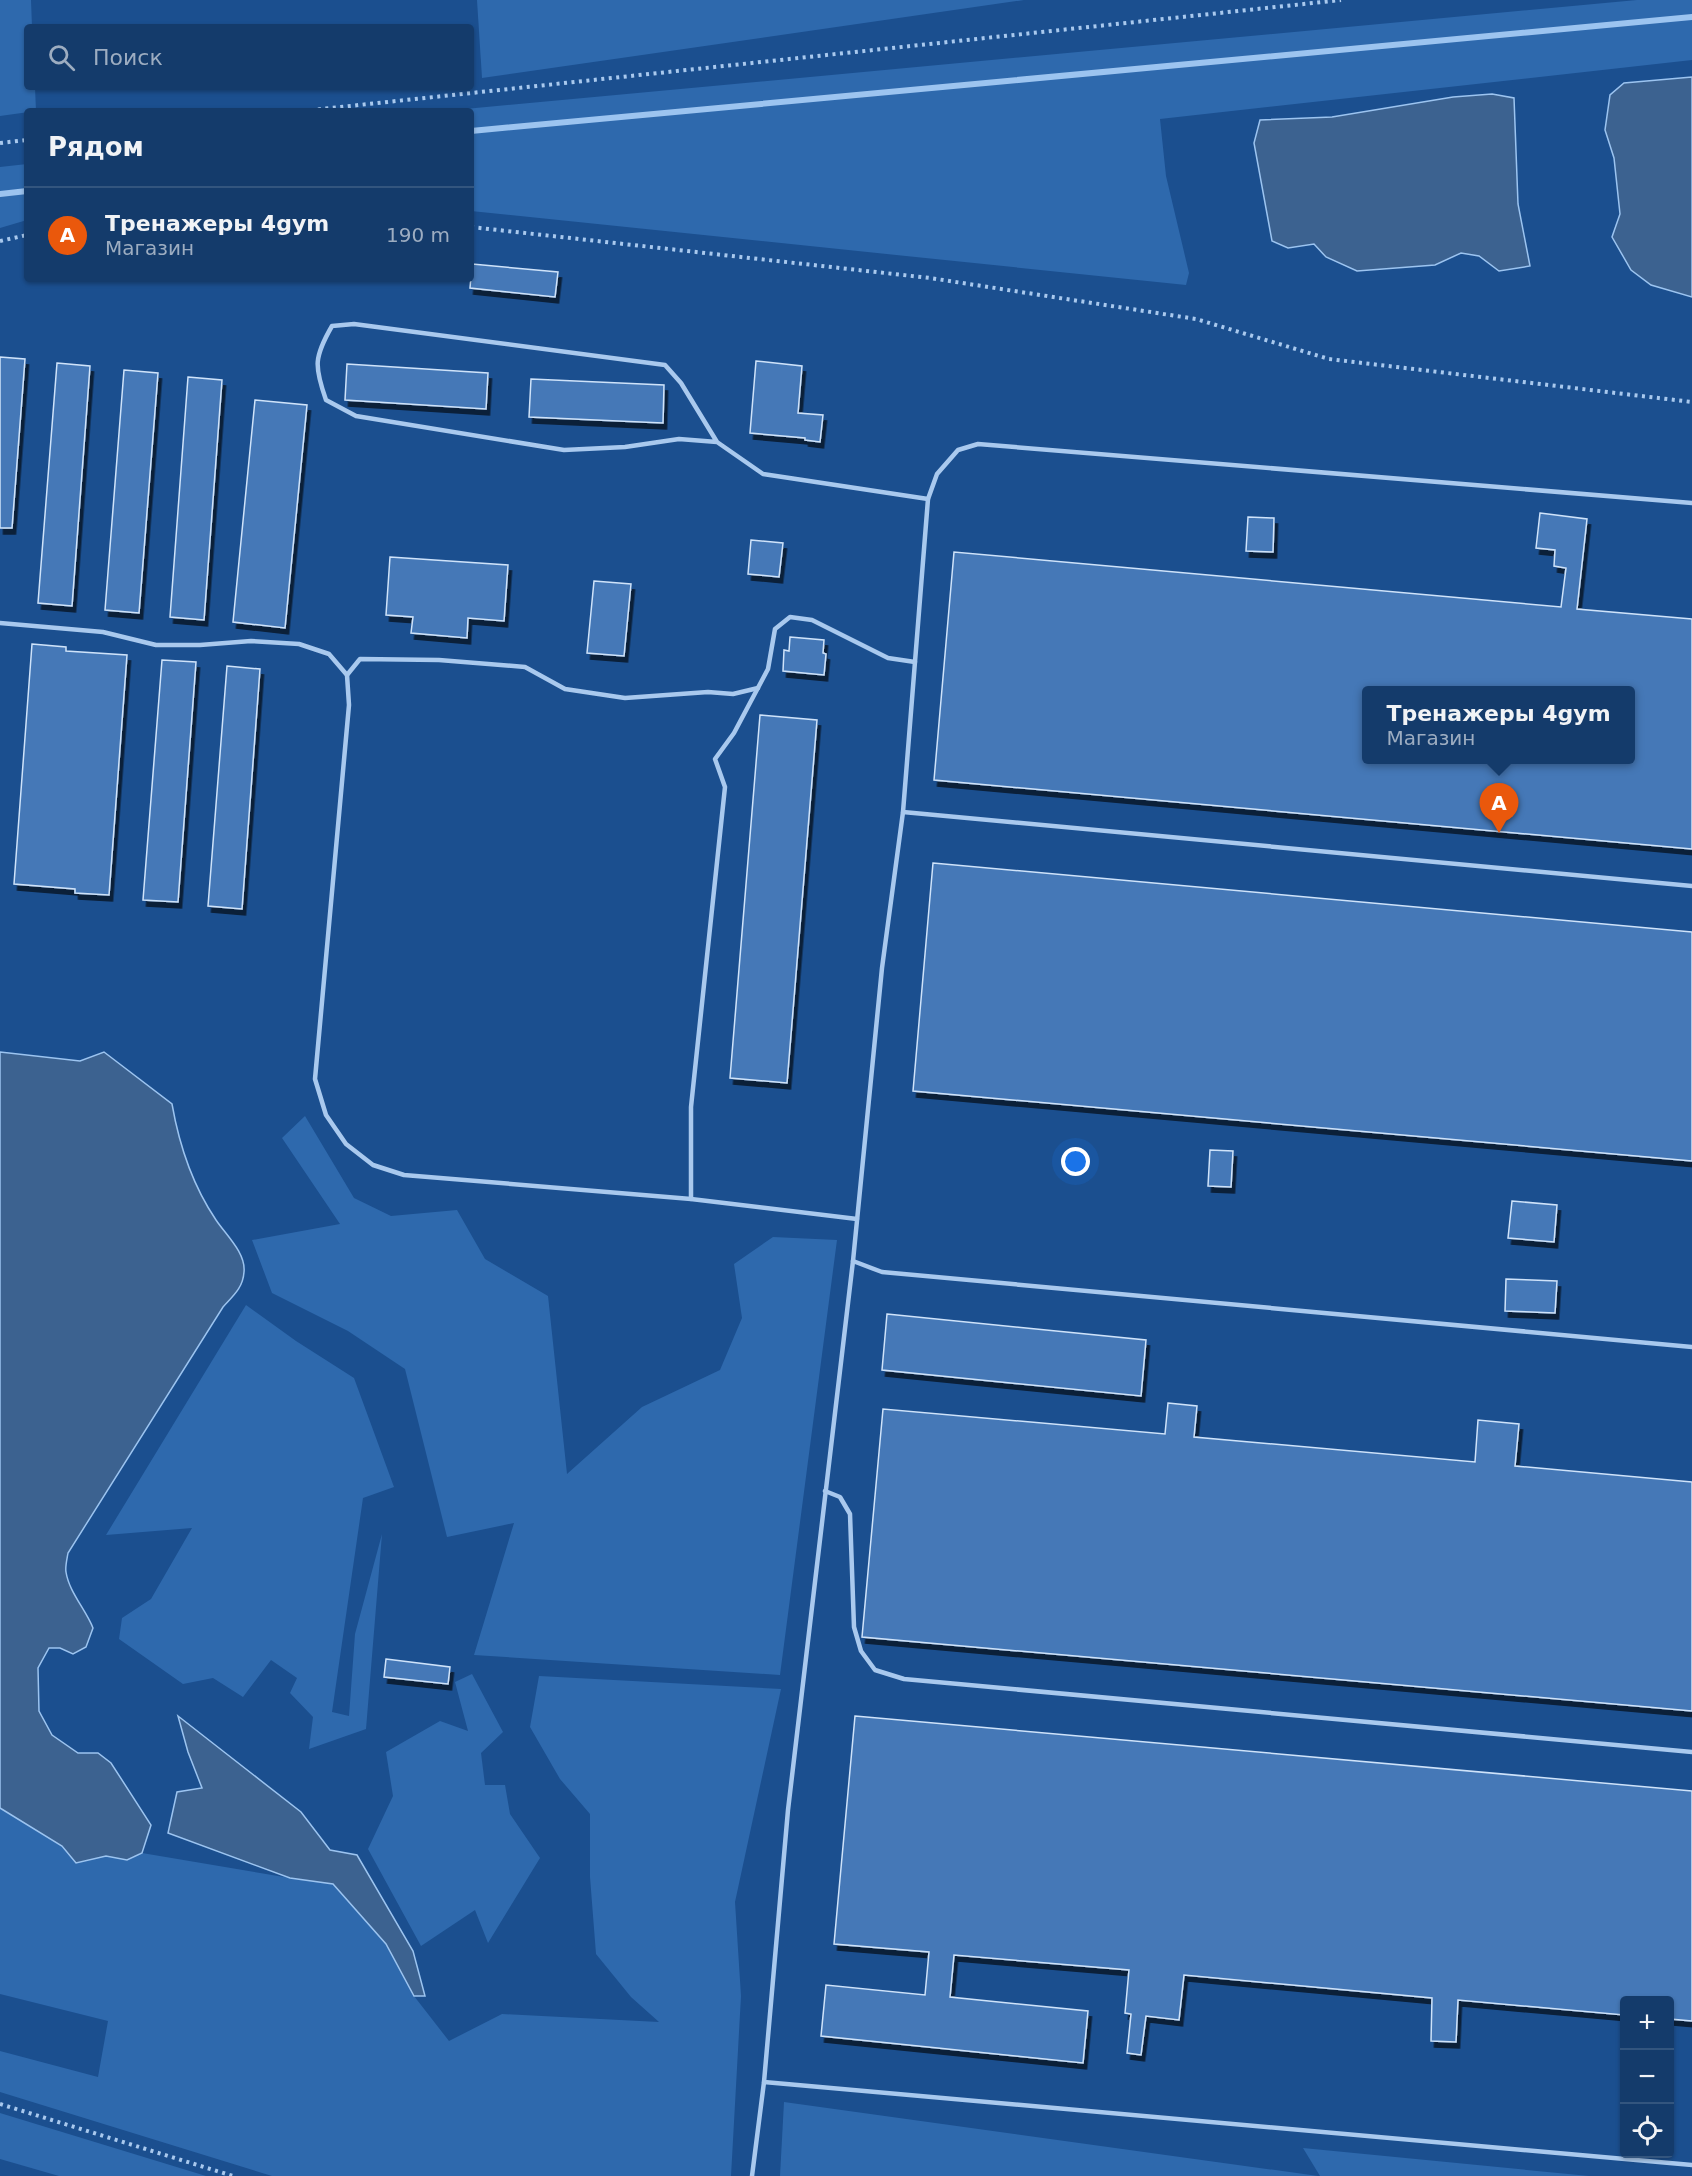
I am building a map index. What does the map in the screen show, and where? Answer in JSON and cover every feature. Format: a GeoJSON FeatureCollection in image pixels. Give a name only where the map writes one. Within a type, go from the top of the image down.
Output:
{"type":"FeatureCollection","features":[{"type":"Feature","properties":{"kind":"lane"},"geometry":{"type":"LineString","coordinates":[[717,442],[680,440],[625,447],[564,450],[356,416],[327,400],[318,377],[319,349],[332,326],[354,324],[665,365],[681,383],[717,442],[763,474],[928,499]]}},
{"type":"Feature","properties":{"kind":"lane"},"geometry":{"type":"LineString","coordinates":[[752,2176],[764,2082],[788,1810],[853,1261],[882,968],[903,812],[928,499],[937,474],[958,450],[978,444],[1692,503]]}},
{"type":"Feature","properties":{"kind":"lane"},"geometry":{"type":"LineString","coordinates":[[691,1199],[691,1107],[725,787],[715,759],[734,733],[768,669],[775,629],[790,617],[812,620],[888,658],[915,662]]}},
{"type":"Feature","properties":{"kind":"lane"},"geometry":{"type":"LineString","coordinates":[[0,623],[103,632],[156,645],[200,645],[251,641],[299,644],[329,654],[347,675],[349,705],[315,1079],[326,1115],[346,1144],[373,1165],[404,1175],[691,1199],[857,1219]]}},
{"type":"Feature","properties":{"kind":"lane"},"geometry":{"type":"LineString","coordinates":[[347,675],[360,659],[439,660],[525,667],[566,689],[625,698],[708,692],[733,694],[758,688]]}},
{"type":"Feature","properties":{"kind":"lane"},"geometry":{"type":"LineString","coordinates":[[903,812],[1692,886]]}},
{"type":"Feature","properties":{"kind":"lane"},"geometry":{"type":"LineString","coordinates":[[853,1261],[882,1272],[1692,1347]]}},
{"type":"Feature","properties":{"kind":"lane"},"geometry":{"type":"LineString","coordinates":[[825,1491],[840,1497],[850,1514],[854,1627],[861,1651],[874,1670],[904,1679],[1692,1752]]}},
{"type":"Feature","properties":{"kind":"lane"},"geometry":{"type":"LineString","coordinates":[[764,2082],[1692,2164]]}},
{"type":"Feature","properties":{"kind":"path"},"geometry":{"type":"LineString","coordinates":[[331,108],[1341,0]]}},
{"type":"Feature","properties":{"kind":"path"},"geometry":{"type":"LineString","coordinates":[[0,143],[24,141]]}},
{"type":"Feature","properties":{"kind":"path"},"geometry":{"type":"LineString","coordinates":[[474,228],[930,278],[1196,319],[1329,359],[1692,402]]}},
{"type":"Feature","properties":{"kind":"path"},"geometry":{"type":"LineString","coordinates":[[0,241],[24,236]]}},
{"type":"Feature","properties":{"kind":"path"},"geometry":{"type":"LineString","coordinates":[[0,2104],[233,2176]]}},
{"type":"Feature","properties":{"kind":"shaded area"},"geometry":{"type":"Polygon","coordinates":[[[0,0],[31,0],[32,24],[24,24],[24,90],[35,90],[36,108],[24,108],[24,113],[0,116],[0,0]]]}},
{"type":"Feature","properties":{"kind":"shaded area"},"geometry":{"type":"Polygon","coordinates":[[[477,0],[1024,0],[482,78],[477,0]]]}},
{"type":"Feature","properties":{"kind":"shaded area"},"geometry":{"type":"Polygon","coordinates":[[[1637,0],[1692,0],[1692,60],[1160,119],[1166,176],[1189,273],[1186,285],[474,211],[474,108],[1637,0]]]}},
{"type":"Feature","properties":{"kind":"shaded area"},"geometry":{"type":"Polygon","coordinates":[[[1692,77],[1692,297],[1651,285],[1631,270],[1612,237],[1620,214],[1614,158],[1605,130],[1610,95],[1624,83],[1692,77]]]}},
{"type":"Feature","properties":{"kind":"shaded area"},"geometry":{"type":"Polygon","coordinates":[[[1492,94],[1514,98],[1518,204],[1530,266],[1499,271],[1479,256],[1461,253],[1435,265],[1357,271],[1326,257],[1314,244],[1288,248],[1272,241],[1254,143],[1260,120],[1332,117],[1453,97],[1492,94]]]}},
{"type":"Feature","properties":{"kind":"shaded area"},"geometry":{"type":"Polygon","coordinates":[[[24,164],[24,221],[0,228],[0,167],[24,164]]]}},
{"type":"Feature","properties":{"kind":"shaded area"},"geometry":{"type":"Polygon","coordinates":[[[0,1052],[80,1061],[104,1052],[172,1104],[183,1149],[200,1193],[239,1251],[244,1265],[240,1287],[223,1307],[68,1553],[66,1572],[68,1579],[93,1628],[86,1647],[73,1654],[60,1648],[49,1648],[38,1668],[39,1711],[52,1735],[78,1753],[98,1753],[111,1763],[151,1825],[142,1853],[127,1860],[106,1856],[76,1863],[62,1846],[0,1808],[0,1052]]]}},
{"type":"Feature","properties":{"kind":"shaded area"},"geometry":{"type":"Polygon","coordinates":[[[305,1116],[354,1198],[391,1216],[457,1210],[485,1259],[548,1296],[567,1474],[642,1407],[720,1370],[742,1318],[734,1264],[773,1237],[837,1240],[780,1675],[474,1655],[514,1523],[447,1537],[405,1369],[348,1331],[272,1293],[252,1240],[340,1224],[282,1138],[305,1116]]]}},
{"type":"Feature","properties":{"kind":"shaded area"},"geometry":{"type":"Polygon","coordinates":[[[246,1305],[296,1341],[354,1378],[394,1487],[363,1498],[332,1712],[349,1716],[355,1634],[382,1534],[366,1729],[309,1749],[313,1717],[290,1693],[297,1678],[271,1660],[243,1697],[213,1678],[183,1684],[119,1639],[122,1618],[151,1599],[192,1528],[106,1535],[246,1305]]]}},
{"type":"Feature","properties":{"kind":"shaded area"},"geometry":{"type":"Polygon","coordinates":[[[472,1674],[503,1732],[481,1753],[485,1785],[505,1785],[510,1814],[540,1858],[488,1943],[475,1910],[421,1946],[368,1849],[393,1796],[386,1752],[440,1721],[468,1731],[455,1682],[472,1674]]]}},
{"type":"Feature","properties":{"kind":"shaded area"},"geometry":{"type":"Polygon","coordinates":[[[539,1676],[781,1689],[735,1902],[741,1996],[731,2176],[272,2176],[0,2092],[0,2051],[98,2077],[108,2021],[0,1994],[0,1808],[62,1846],[76,1863],[106,1856],[127,1860],[142,1853],[333,1884],[386,1944],[414,1996],[449,2041],[502,2014],[659,2022],[631,1997],[596,1954],[590,1877],[590,1814],[560,1779],[530,1727],[539,1676]]]}},
{"type":"Feature","properties":{"kind":"shaded area"},"geometry":{"type":"Polygon","coordinates":[[[178,1716],[301,1812],[330,1850],[357,1855],[413,1951],[425,1996],[414,1996],[386,1944],[333,1884],[290,1878],[168,1833],[177,1792],[202,1788],[188,1752],[178,1716]]]}},
{"type":"Feature","properties":{"kind":"shaded area"},"geometry":{"type":"Polygon","coordinates":[[[784,2102],[1318,2176],[780,2176],[784,2102]]]}},
{"type":"Feature","properties":{"kind":"shaded area"},"geometry":{"type":"Polygon","coordinates":[[[0,2113],[206,2176],[59,2176],[0,2159],[0,2113]]]}},
{"type":"Feature","properties":{"kind":"shaded area"},"geometry":{"type":"Polygon","coordinates":[[[1303,2148],[1589,2176],[1320,2176],[1303,2148]]]}},
{"type":"Feature","properties":{"kind":"building"},"geometry":{"type":"Polygon","coordinates":[[[474,264],[558,272],[555,297],[470,288],[470,282],[474,282],[474,264]]]}},
{"type":"Feature","properties":{"kind":"building"},"geometry":{"type":"Polygon","coordinates":[[[0,357],[25,359],[12,528],[0,528],[0,357]]]}},
{"type":"Feature","properties":{"kind":"building"},"geometry":{"type":"Polygon","coordinates":[[[756,361],[802,366],[798,413],[823,415],[820,442],[805,440],[805,438],[750,433],[756,361]]]}},
{"type":"Feature","properties":{"kind":"building"},"geometry":{"type":"Polygon","coordinates":[[[57,363],[90,366],[72,606],[38,603],[57,363]]]}},
{"type":"Feature","properties":{"kind":"building"},"geometry":{"type":"Polygon","coordinates":[[[347,364],[488,373],[486,409],[345,400],[347,364]]]}},
{"type":"Feature","properties":{"kind":"building"},"geometry":{"type":"Polygon","coordinates":[[[124,370],[158,373],[139,613],[105,610],[124,370]]]}},
{"type":"Feature","properties":{"kind":"building"},"geometry":{"type":"Polygon","coordinates":[[[188,377],[222,380],[204,620],[170,617],[188,377]]]}},
{"type":"Feature","properties":{"kind":"building"},"geometry":{"type":"Polygon","coordinates":[[[531,379],[664,385],[663,423],[529,417],[531,379]]]}},
{"type":"Feature","properties":{"kind":"building"},"geometry":{"type":"Polygon","coordinates":[[[255,400],[307,405],[285,628],[233,622],[255,400]]]}},
{"type":"Feature","properties":{"kind":"building"},"geometry":{"type":"Polygon","coordinates":[[[1540,513],[1587,519],[1577,609],[1692,619],[1692,849],[934,780],[954,552],[1561,607],[1566,568],[1554,566],[1555,550],[1536,548],[1540,513]]]}},
{"type":"Feature","properties":{"kind":"building"},"geometry":{"type":"Polygon","coordinates":[[[1248,517],[1274,518],[1273,552],[1246,551],[1248,517]]]}},
{"type":"Feature","properties":{"kind":"building"},"geometry":{"type":"Polygon","coordinates":[[[751,540],[783,543],[779,577],[748,574],[751,540]]]}},
{"type":"Feature","properties":{"kind":"building"},"geometry":{"type":"Polygon","coordinates":[[[390,557],[508,565],[504,621],[468,618],[467,638],[411,633],[413,617],[386,615],[390,557]]]}},
{"type":"Feature","properties":{"kind":"building"},"geometry":{"type":"Polygon","coordinates":[[[594,581],[631,584],[624,656],[587,653],[594,581]]]}},
{"type":"Feature","properties":{"kind":"building"},"geometry":{"type":"Polygon","coordinates":[[[790,637],[824,640],[823,653],[826,654],[824,675],[783,671],[784,650],[789,651],[790,637]]]}},
{"type":"Feature","properties":{"kind":"building"},"geometry":{"type":"Polygon","coordinates":[[[32,644],[66,647],[66,651],[127,655],[109,895],[75,893],[75,889],[14,884],[32,644]]]}},
{"type":"Feature","properties":{"kind":"building"},"geometry":{"type":"Polygon","coordinates":[[[162,660],[196,662],[178,902],[143,900],[162,660]]]}},
{"type":"Feature","properties":{"kind":"building"},"geometry":{"type":"Polygon","coordinates":[[[227,666],[260,669],[242,909],[208,906],[227,666]]]}},
{"type":"Feature","properties":{"kind":"building"},"geometry":{"type":"Polygon","coordinates":[[[760,715],[817,720],[787,1083],[730,1078],[760,715]]]}},
{"type":"Feature","properties":{"kind":"building"},"geometry":{"type":"Polygon","coordinates":[[[933,863],[1692,932],[1692,1161],[913,1091],[933,863]]]}},
{"type":"Feature","properties":{"kind":"building"},"geometry":{"type":"Polygon","coordinates":[[[1210,1150],[1233,1151],[1231,1187],[1208,1186],[1210,1150]]]}},
{"type":"Feature","properties":{"kind":"building"},"geometry":{"type":"Polygon","coordinates":[[[1512,1201],[1557,1205],[1554,1242],[1508,1238],[1512,1201]]]}},
{"type":"Feature","properties":{"kind":"building"},"geometry":{"type":"Polygon","coordinates":[[[1506,1279],[1557,1281],[1555,1313],[1505,1311],[1506,1279]]]}},
{"type":"Feature","properties":{"kind":"building"},"geometry":{"type":"Polygon","coordinates":[[[887,1314],[1146,1340],[1141,1396],[882,1370],[887,1314]]]}},
{"type":"Feature","properties":{"kind":"building"},"geometry":{"type":"Polygon","coordinates":[[[1168,1403],[1197,1406],[1194,1437],[1475,1462],[1478,1420],[1519,1424],[1515,1466],[1692,1482],[1692,1711],[862,1637],[883,1409],[1165,1434],[1168,1403]]]}},
{"type":"Feature","properties":{"kind":"building"},"geometry":{"type":"Polygon","coordinates":[[[386,1659],[450,1667],[448,1684],[384,1677],[386,1659]]]}},
{"type":"Feature","properties":{"kind":"building"},"geometry":{"type":"Polygon","coordinates":[[[855,1716],[1692,1791],[1692,2021],[1674,2019],[1674,1996],[1620,1996],[1620,2015],[1458,2000],[1456,2042],[1431,2041],[1432,1998],[1184,1975],[1179,2020],[1146,2016],[1141,2055],[1127,2053],[1131,2014],[1125,2013],[1129,1970],[954,1955],[950,1997],[1088,2011],[1083,2063],[821,2036],[826,1985],[925,1995],[929,1952],[834,1944],[855,1716]]]}},
{"type":"Feature","properties":{"kind":"waterway"},"geometry":{"type":"LineString","coordinates":[[474,131],[1692,17]]}},
{"type":"Feature","properties":{"kind":"waterway"},"geometry":{"type":"LineString","coordinates":[[0,194],[24,191]]}},
{"type":"Feature","properties":{"kind":"place","name":"Тренажеры 4gym"},"geometry":{"type":"Point","coordinates":[1499,833]}}]}
